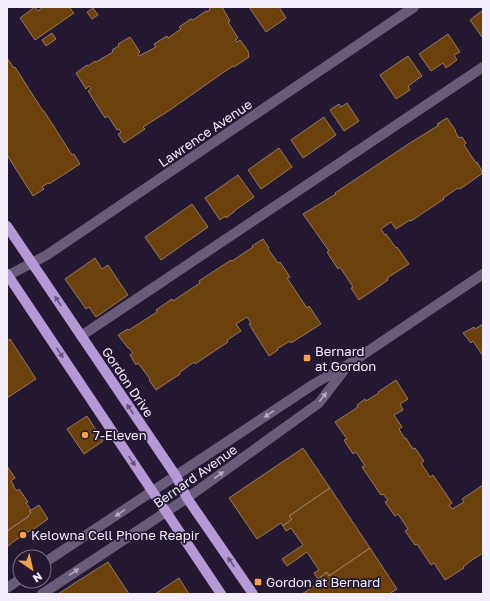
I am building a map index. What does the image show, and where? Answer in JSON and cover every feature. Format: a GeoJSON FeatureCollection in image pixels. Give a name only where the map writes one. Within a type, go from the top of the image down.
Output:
{"type":"FeatureCollection","features":[{"type":"Feature","properties":{"kind":"main road","name":"Gordon Drive"},"geometry":{"type":"LineString","coordinates":[[7,226],[176,476],[188,498],[253,594]]}},
{"type":"Feature","properties":{"kind":"main road"},"geometry":{"type":"LineString","coordinates":[[7,275],[221,594]]}},
{"type":"Feature","properties":{"kind":"street","name":"Lawrence Avenue"},"geometry":{"type":"LineString","coordinates":[[7,275],[32,264],[54,251],[414,7]]}},
{"type":"Feature","properties":{"kind":"street"},"geometry":{"type":"LineString","coordinates":[[81,336],[483,67]]}},
{"type":"Feature","properties":{"kind":"street","name":"Bernard Avenue"},"geometry":{"type":"LineString","coordinates":[[52,559],[314,384],[349,364],[483,274]]}},
{"type":"Feature","properties":{"kind":"street","name":"Bernard Avenue"},"geometry":{"type":"LineString","coordinates":[[42,594],[188,498],[319,402],[349,364]]}},
{"type":"Feature","properties":{"kind":"building"},"geometry":{"type":"Polygon","coordinates":[[[35,7],[38,11],[43,7],[69,7],[74,13],[35,40],[20,18],[35,7]]]}},
{"type":"Feature","properties":{"kind":"building"},"geometry":{"type":"Polygon","coordinates":[[[212,7],[222,7],[230,21],[228,22],[238,38],[235,40],[237,42],[240,40],[248,51],[249,57],[234,67],[233,66],[143,127],[145,129],[124,143],[118,134],[121,132],[119,129],[117,130],[108,116],[105,118],[88,91],[91,89],[89,86],[86,89],[76,73],[87,65],[88,66],[95,61],[96,62],[113,52],[112,50],[119,46],[118,44],[130,37],[140,52],[138,54],[139,56],[156,47],[154,44],[167,36],[168,38],[181,29],[179,27],[191,19],[193,20],[206,11],[207,12],[212,7]]]}},
{"type":"Feature","properties":{"kind":"building"},"geometry":{"type":"Polygon","coordinates":[[[249,7],[279,7],[286,18],[266,32],[249,7]]]}},
{"type":"Feature","properties":{"kind":"building"},"geometry":{"type":"Polygon","coordinates":[[[93,8],[98,15],[92,19],[87,12],[93,8]]]}},
{"type":"Feature","properties":{"kind":"building"},"geometry":{"type":"Polygon","coordinates":[[[483,10],[483,37],[482,37],[470,20],[483,10]]]}},
{"type":"Feature","properties":{"kind":"building"},"geometry":{"type":"Polygon","coordinates":[[[52,33],[56,39],[46,46],[42,40],[52,33]]]}},
{"type":"Feature","properties":{"kind":"building"},"geometry":{"type":"Polygon","coordinates":[[[448,34],[460,52],[454,55],[457,60],[446,68],[443,63],[431,71],[419,54],[448,34]]]}},
{"type":"Feature","properties":{"kind":"building"},"geometry":{"type":"Polygon","coordinates":[[[408,56],[422,76],[408,86],[410,90],[396,99],[380,75],[408,56]]]}},
{"type":"Feature","properties":{"kind":"building"},"geometry":{"type":"Polygon","coordinates":[[[7,58],[14,68],[15,67],[72,155],[74,154],[80,164],[42,187],[44,189],[33,196],[7,155],[7,58]]]}},
{"type":"Feature","properties":{"kind":"building"},"geometry":{"type":"Polygon","coordinates":[[[347,103],[359,121],[344,131],[330,110],[339,104],[341,107],[347,103]]]}},
{"type":"Feature","properties":{"kind":"building"},"geometry":{"type":"Polygon","coordinates":[[[324,117],[336,135],[303,158],[291,140],[324,117]]]}},
{"type":"Feature","properties":{"kind":"building"},"geometry":{"type":"Polygon","coordinates":[[[447,118],[459,138],[462,137],[466,143],[464,145],[476,163],[477,162],[483,173],[460,189],[458,188],[443,198],[444,199],[411,221],[410,220],[396,229],[391,222],[381,229],[396,248],[397,247],[409,264],[387,278],[388,280],[359,300],[351,288],[353,287],[340,267],[338,269],[327,252],[329,251],[303,214],[336,194],[335,193],[439,125],[437,124],[447,118]]]}},
{"type":"Feature","properties":{"kind":"building"},"geometry":{"type":"Polygon","coordinates":[[[279,148],[292,167],[261,189],[248,170],[279,148]]]}},
{"type":"Feature","properties":{"kind":"building"},"geometry":{"type":"Polygon","coordinates":[[[238,175],[254,197],[226,218],[225,216],[220,220],[205,198],[238,175]]]}},
{"type":"Feature","properties":{"kind":"building"},"geometry":{"type":"Polygon","coordinates":[[[192,204],[208,227],[161,260],[145,237],[192,204]]]}},
{"type":"Feature","properties":{"kind":"building"},"geometry":{"type":"Polygon","coordinates":[[[263,239],[269,248],[268,249],[278,263],[280,262],[290,277],[287,278],[307,308],[309,306],[321,324],[291,343],[290,341],[277,349],[278,350],[269,356],[249,324],[251,323],[247,317],[236,324],[241,331],[227,340],[228,342],[195,364],[194,362],[179,373],[180,374],[156,390],[138,363],[136,365],[130,355],[133,353],[118,335],[128,329],[129,330],[157,312],[156,310],[172,299],[173,301],[200,283],[199,281],[231,260],[232,261],[263,239]]]}},
{"type":"Feature","properties":{"kind":"building"},"geometry":{"type":"Polygon","coordinates":[[[95,258],[102,269],[108,265],[128,295],[96,317],[89,307],[86,309],[65,279],[95,258]]]}},
{"type":"Feature","properties":{"kind":"building"},"geometry":{"type":"Polygon","coordinates":[[[483,324],[483,356],[473,341],[471,343],[463,333],[474,327],[475,329],[483,324]]]}},
{"type":"Feature","properties":{"kind":"building"},"geometry":{"type":"Polygon","coordinates":[[[10,339],[36,379],[7,398],[7,341],[10,339]]]}},
{"type":"Feature","properties":{"kind":"building"},"geometry":{"type":"Polygon","coordinates":[[[396,380],[408,399],[400,404],[403,410],[394,415],[402,427],[399,429],[405,439],[406,438],[413,449],[415,448],[424,461],[421,463],[430,477],[433,475],[452,503],[449,505],[452,509],[464,502],[462,499],[483,485],[483,553],[469,562],[463,567],[464,568],[445,580],[434,563],[431,565],[417,544],[415,545],[405,531],[408,529],[398,514],[395,516],[385,502],[388,500],[383,494],[381,495],[362,467],[365,466],[356,452],[353,454],[344,440],[347,439],[335,422],[358,407],[357,405],[365,399],[366,401],[396,380]]]}},
{"type":"Feature","properties":{"kind":"building","name":"7-Eleven"},"geometry":{"type":"Polygon","coordinates":[[[87,416],[103,441],[84,454],[67,429],[87,416]]]}},
{"type":"Feature","properties":{"kind":"building"},"geometry":{"type":"Polygon","coordinates":[[[303,448],[330,488],[289,516],[292,519],[283,526],[281,523],[257,539],[229,498],[303,448]]]}},
{"type":"Feature","properties":{"kind":"building"},"geometry":{"type":"Polygon","coordinates":[[[7,466],[15,478],[11,481],[13,486],[17,491],[19,489],[28,502],[26,503],[31,510],[29,511],[31,513],[7,531],[7,466]]]}},
{"type":"Feature","properties":{"kind":"building"},"geometry":{"type":"Polygon","coordinates":[[[330,488],[370,548],[329,576],[327,572],[318,579],[314,573],[319,570],[307,552],[287,566],[282,559],[303,545],[291,528],[286,531],[283,526],[292,519],[289,516],[330,488]]]}},
{"type":"Feature","properties":{"kind":"building"},"geometry":{"type":"Polygon","coordinates":[[[39,505],[48,519],[7,547],[7,531],[29,516],[31,513],[30,511],[39,505]]]}},
{"type":"Feature","properties":{"kind":"building"},"geometry":{"type":"Polygon","coordinates":[[[370,548],[397,589],[389,594],[302,594],[320,582],[318,579],[327,572],[329,576],[370,548]]]}},
{"type":"Feature","properties":{"kind":"building"},"geometry":{"type":"Polygon","coordinates":[[[108,562],[129,594],[58,594],[78,581],[108,562]]]}},
{"type":"Feature","properties":{"kind":"building"},"geometry":{"type":"Polygon","coordinates":[[[179,578],[189,594],[155,594],[179,578]]]}},
{"type":"Feature","properties":{"kind":"place","name":"Bernard at Gordon"},"geometry":{"type":"Point","coordinates":[307,358]}},
{"type":"Feature","properties":{"kind":"place","name":"7-Eleven"},"geometry":{"type":"Point","coordinates":[85,435]}},
{"type":"Feature","properties":{"kind":"place","name":"Kelowna Cell Phone Reapir"},"geometry":{"type":"Point","coordinates":[23,535]}},
{"type":"Feature","properties":{"kind":"place","name":"Gordon at Bernard"},"geometry":{"type":"Point","coordinates":[258,582]}}]}
